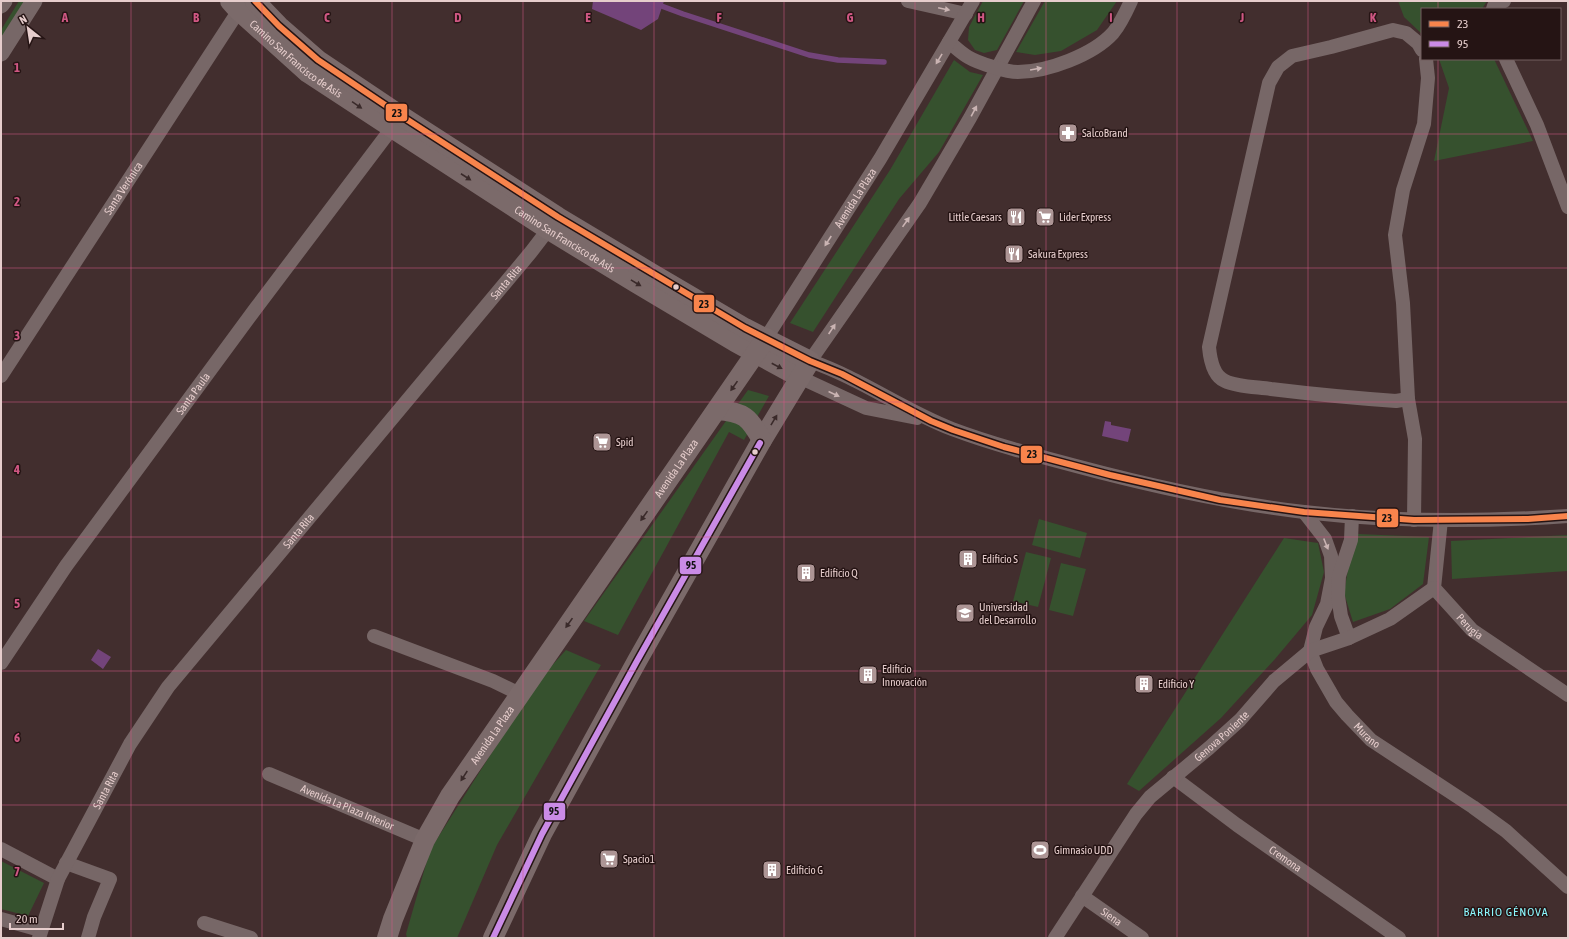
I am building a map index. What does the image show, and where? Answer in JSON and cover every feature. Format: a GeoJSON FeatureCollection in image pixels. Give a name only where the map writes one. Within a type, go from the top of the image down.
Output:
{"type":"FeatureCollection","features":[{"type":"Feature","properties":{"kind":"main road","name":"Camino San Francisco de Asís"},"geometry":{"type":"LineString","coordinates":[[242,3],[308,73],[392,128],[761,346],[799,377]]}},
{"type":"Feature","properties":{"kind":"main road","name":"Camino San Francisco de Asís"},"geometry":{"type":"LineString","coordinates":[[242,3],[275,22],[318,60],[400,115],[553,223]]}},
{"type":"Feature","properties":{"kind":"main road","name":"Camino San Francisco de Asís"},"geometry":{"type":"LineString","coordinates":[[761,346],[810,361]]}},
{"type":"Feature","properties":{"kind":"main road","name":"Avenida La Plaza"},"geometry":{"type":"LineString","coordinates":[[387,938],[393,919],[425,840],[450,796],[761,346]]}},
{"type":"Feature","properties":{"kind":"main road"},"geometry":{"type":"LineString","coordinates":[[493,938],[542,834],[637,661],[762,440],[810,361]]}},
{"type":"Feature","properties":{"kind":"main road"},"geometry":{"type":"LineString","coordinates":[[717,410],[733,411],[744,416],[753,424],[762,440]]}},
{"type":"Feature","properties":{"kind":"main road"},"geometry":{"type":"LineString","coordinates":[[393,919],[398,938]]}},
{"type":"Feature","properties":{"kind":"street"},"geometry":{"type":"LineString","coordinates":[[1,5],[4,1]]}},
{"type":"Feature","properties":{"kind":"street"},"geometry":{"type":"LineString","coordinates":[[1,53],[34,1]]}},
{"type":"Feature","properties":{"kind":"street"},"geometry":{"type":"LineString","coordinates":[[908,1],[966,14]]}},
{"type":"Feature","properties":{"kind":"street","name":"Avenida La Plaza"},"geometry":{"type":"LineString","coordinates":[[761,346],[876,165],[973,1]]}},
{"type":"Feature","properties":{"kind":"street"},"geometry":{"type":"LineString","coordinates":[[810,361],[920,203],[970,118],[1034,1]]}},
{"type":"Feature","properties":{"kind":"street"},"geometry":{"type":"LineString","coordinates":[[949,42],[968,58],[988,65],[1018,72],[1063,64],[1086,53],[1112,33],[1124,16],[1131,1]]}},
{"type":"Feature","properties":{"kind":"street"},"geometry":{"type":"LineString","coordinates":[[1493,8],[1494,6],[1504,1]]}},
{"type":"Feature","properties":{"kind":"street","name":"Santa Verónica"},"geometry":{"type":"LineString","coordinates":[[1,376],[242,3]]}},
{"type":"Feature","properties":{"kind":"street"},"geometry":{"type":"LineString","coordinates":[[1408,399],[1396,401],[1308,394],[1248,386],[1225,381],[1216,371],[1210,359],[1209,347],[1269,84],[1278,67],[1292,56],[1337,46],[1393,30],[1406,33],[1418,43],[1421,48]]}},
{"type":"Feature","properties":{"kind":"street"},"geometry":{"type":"LineString","coordinates":[[1414,520],[1415,439],[1408,399],[1403,303],[1395,236],[1403,190],[1424,124],[1428,78],[1426,60]]}},
{"type":"Feature","properties":{"kind":"street"},"geometry":{"type":"LineString","coordinates":[[1506,60],[1537,125],[1568,207]]}},
{"type":"Feature","properties":{"kind":"street","name":"Santa Paula"},"geometry":{"type":"LineString","coordinates":[[1,663],[66,566],[392,128]]}},
{"type":"Feature","properties":{"kind":"street","name":"Santa Rita"},"geometry":{"type":"LineString","coordinates":[[40,934],[58,879],[66,863],[130,744],[168,687],[553,223]]}},
{"type":"Feature","properties":{"kind":"street","name":"Camino San Francisco de Asís"},"geometry":{"type":"LineString","coordinates":[[810,361],[836,371],[931,421],[1004,447],[1110,475],[1220,500],[1304,512],[1414,520],[1528,519],[1568,516]]}},
{"type":"Feature","properties":{"kind":"street","name":"Camino San Francisco de Asís"},"geometry":{"type":"LineString","coordinates":[[799,377],[866,408],[931,421]]}},
{"type":"Feature","properties":{"kind":"street"},"geometry":{"type":"LineString","coordinates":[[1304,512],[1325,540],[1330,556],[1332,578],[1327,604],[1316,627],[1310,651]]}},
{"type":"Feature","properties":{"kind":"street"},"geometry":{"type":"LineString","coordinates":[[1349,638],[1340,616],[1338,596],[1339,576],[1351,540],[1352,516]]}},
{"type":"Feature","properties":{"kind":"street"},"geometry":{"type":"LineString","coordinates":[[1434,588],[1441,520]]}},
{"type":"Feature","properties":{"kind":"street","name":"Genova Poniente"},"geometry":{"type":"LineString","coordinates":[[1055,938],[1136,814],[1150,797],[1240,720],[1274,682],[1310,651],[1349,638],[1390,619],[1434,588]]}},
{"type":"Feature","properties":{"kind":"street","name":"Perugia"},"geometry":{"type":"LineString","coordinates":[[1434,588],[1472,630],[1568,695]]}},
{"type":"Feature","properties":{"kind":"street"},"geometry":{"type":"LineString","coordinates":[[374,636],[493,681],[520,694]]}},
{"type":"Feature","properties":{"kind":"street","name":"Murano"},"geometry":{"type":"LineString","coordinates":[[1310,651],[1320,674],[1336,702],[1371,740],[1506,831],[1568,887]]}},
{"type":"Feature","properties":{"kind":"street","name":"Avenida La Plaza Interior"},"geometry":{"type":"LineString","coordinates":[[269,774],[425,840]]}},
{"type":"Feature","properties":{"kind":"street","name":"Cremona"},"geometry":{"type":"LineString","coordinates":[[1173,777],[1237,825],[1399,938]]}},
{"type":"Feature","properties":{"kind":"street"},"geometry":{"type":"LineString","coordinates":[[1,849],[58,879]]}},
{"type":"Feature","properties":{"kind":"street"},"geometry":{"type":"LineString","coordinates":[[66,863],[110,879],[94,917],[88,938]]}},
{"type":"Feature","properties":{"kind":"street","name":"Siena"},"geometry":{"type":"LineString","coordinates":[[1082,896],[1142,938]]}},
{"type":"Feature","properties":{"kind":"street"},"geometry":{"type":"LineString","coordinates":[[1,919],[40,934]]}},
{"type":"Feature","properties":{"kind":"street"},"geometry":{"type":"LineString","coordinates":[[204,923],[251,938]]}},
{"type":"Feature","properties":{"kind":"green space"},"geometry":{"type":"Polygon","coordinates":[[[19,1],[26,1],[1,39],[1,30],[19,1]]]}},
{"type":"Feature","properties":{"kind":"green space"},"geometry":{"type":"Polygon","coordinates":[[[983,1],[1024,1],[997,50],[984,53],[975,50],[968,40],[969,27],[983,1]]]}},
{"type":"Feature","properties":{"kind":"green space"},"geometry":{"type":"Polygon","coordinates":[[[1045,1],[1117,1],[1097,30],[1061,51],[1035,55],[1016,52],[1045,1]]]}},
{"type":"Feature","properties":{"kind":"green space"},"geometry":{"type":"Polygon","coordinates":[[[1398,1],[1487,1],[1483,8],[1421,8],[1421,33],[1404,17],[1398,1]]]}},
{"type":"Feature","properties":{"kind":"green space"},"geometry":{"type":"Polygon","coordinates":[[[954,60],[970,72],[983,75],[939,152],[899,199],[813,332],[790,323],[890,170],[954,60]]]}},
{"type":"Feature","properties":{"kind":"green space"},"geometry":{"type":"Polygon","coordinates":[[[1439,60],[1494,60],[1533,141],[1434,161],[1449,88],[1439,60]]]}},
{"type":"Feature","properties":{"kind":"green space"},"geometry":{"type":"Polygon","coordinates":[[[748,390],[769,396],[744,440],[729,432],[618,635],[584,621],[748,390]]]}},
{"type":"Feature","properties":{"kind":"green space"},"geometry":{"type":"Polygon","coordinates":[[[1039,519],[1087,533],[1080,558],[1032,545],[1039,519]]]}},
{"type":"Feature","properties":{"kind":"green space"},"geometry":{"type":"Polygon","coordinates":[[[1358,534],[1429,537],[1423,584],[1390,609],[1353,622],[1344,593],[1349,563],[1358,534]]]}},
{"type":"Feature","properties":{"kind":"green space"},"geometry":{"type":"Polygon","coordinates":[[[1568,535],[1568,571],[1452,579],[1451,541],[1568,535]]]}},
{"type":"Feature","properties":{"kind":"green space"},"geometry":{"type":"Polygon","coordinates":[[[1284,538],[1318,543],[1324,572],[1312,615],[1275,659],[1221,718],[1139,791],[1127,784],[1284,538]]]}},
{"type":"Feature","properties":{"kind":"green space"},"geometry":{"type":"Polygon","coordinates":[[[1026,552],[1051,558],[1038,607],[1013,601],[1026,552]]]}},
{"type":"Feature","properties":{"kind":"green space"},"geometry":{"type":"Polygon","coordinates":[[[1061,563],[1086,569],[1073,616],[1049,610],[1061,563]]]}},
{"type":"Feature","properties":{"kind":"green space"},"geometry":{"type":"Polygon","coordinates":[[[566,650],[601,665],[497,845],[457,938],[407,938],[406,934],[430,850],[536,683],[566,650]]]}},
{"type":"Feature","properties":{"kind":"green space"},"geometry":{"type":"Polygon","coordinates":[[[1,861],[44,883],[28,916],[1,909],[1,861]]]}},
{"type":"Feature","properties":{"kind":"shaded area"},"geometry":{"type":"Polygon","coordinates":[[[593,1],[664,1],[658,19],[641,30],[592,9],[593,1]]]}},
{"type":"Feature","properties":{"kind":"shaded area"},"geometry":{"type":"Polygon","coordinates":[[[1105,421],[1111,422],[1111,425],[1131,429],[1128,442],[1102,436],[1105,421]]]}},
{"type":"Feature","properties":{"kind":"shaded area"},"geometry":{"type":"Polygon","coordinates":[[[98,649],[111,657],[103,669],[91,660],[98,649]]]}},
{"type":"Feature","properties":{"kind":"waterway"},"geometry":{"type":"LineString","coordinates":[[648,1],[809,55],[838,60],[884,62]]}},
{"type":"Feature","properties":{"kind":"transit line","name":"23"},"geometry":{"type":"LineString","coordinates":[[255,1],[279,26],[318,60],[558,217],[745,328],[810,361],[842,374],[931,421],[953,430],[1004,447],[1110,475],[1220,500],[1304,512],[1414,520],[1528,519],[1568,516]]}},
{"type":"Feature","properties":{"kind":"transit line","name":"95"},"geometry":{"type":"LineString","coordinates":[[493,938],[542,834],[637,661],[760,443]]}},
{"type":"Feature","properties":{"kind":"place","name":"SalcoBrand"},"geometry":{"type":"Point","coordinates":[1068,133]}},
{"type":"Feature","properties":{"kind":"place","name":"Little Caesars"},"geometry":{"type":"Point","coordinates":[1016,217]}},
{"type":"Feature","properties":{"kind":"place","name":"Lider Express"},"geometry":{"type":"Point","coordinates":[1045,217]}},
{"type":"Feature","properties":{"kind":"place","name":"Sakura Express"},"geometry":{"type":"Point","coordinates":[1014,254]}},
{"type":"Feature","properties":{"kind":"place","name":"Spid"},"geometry":{"type":"Point","coordinates":[602,442]}},
{"type":"Feature","properties":{"kind":"place","name":"Edificio S"},"geometry":{"type":"Point","coordinates":[968,559]}},
{"type":"Feature","properties":{"kind":"place","name":"Edificio Q"},"geometry":{"type":"Point","coordinates":[806,573]}},
{"type":"Feature","properties":{"kind":"place","name":"Universidad del Desarrollo"},"geometry":{"type":"Point","coordinates":[965,613]}},
{"type":"Feature","properties":{"kind":"place","name":"Edificio Innovación"},"geometry":{"type":"Point","coordinates":[868,675]}},
{"type":"Feature","properties":{"kind":"place","name":"Edificio Y"},"geometry":{"type":"Point","coordinates":[1144,684]}},
{"type":"Feature","properties":{"kind":"place","name":"Gimnasio UDD"},"geometry":{"type":"Point","coordinates":[1040,850]}},
{"type":"Feature","properties":{"kind":"place","name":"Spacio1"},"geometry":{"type":"Point","coordinates":[609,859]}},
{"type":"Feature","properties":{"kind":"place","name":"Edificio G"},"geometry":{"type":"Point","coordinates":[772,870]}},
{"type":"Feature","properties":{"kind":"district","name":"BARRIO GÉNOVA"},"geometry":{"type":"Point","coordinates":[1506,912]}}]}
